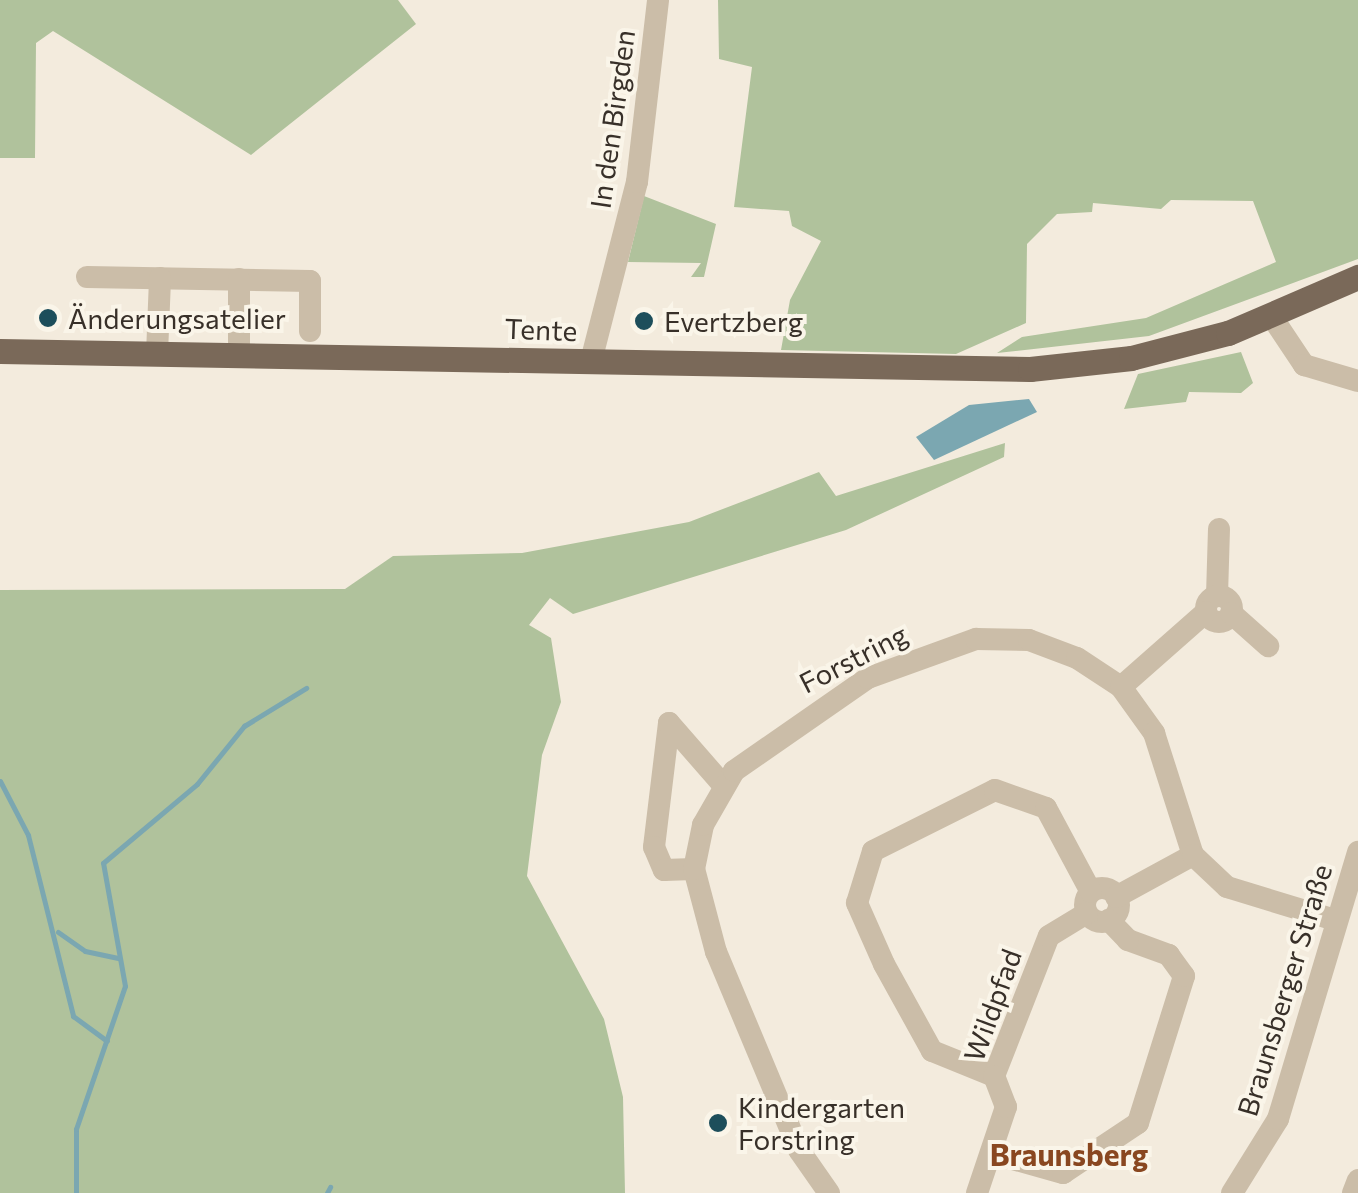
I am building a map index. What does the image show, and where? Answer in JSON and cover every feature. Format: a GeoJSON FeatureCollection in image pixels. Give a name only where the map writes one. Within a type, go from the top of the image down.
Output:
{"type":"FeatureCollection","features":[{"type":"Feature","properties":{"kind":"main road","name":"Tente"},"geometry":{"type":"LineString","coordinates":[[0,351],[849,369],[1073,366],[1272,317],[1358,276]]}},
{"type":"Feature","properties":{"kind":"street","name":"In den Birgden"},"geometry":{"type":"LineString","coordinates":[[591,361],[637,182],[658,0]]}},
{"type":"Feature","properties":{"kind":"street"},"geometry":{"type":"LineString","coordinates":[[87,277],[310,281],[310,331]]}},
{"type":"Feature","properties":{"kind":"street"},"geometry":{"type":"LineString","coordinates":[[156,354],[160,278]]}},
{"type":"Feature","properties":{"kind":"street"},"geometry":{"type":"LineString","coordinates":[[239,355],[240,279]]}},
{"type":"Feature","properties":{"kind":"street"},"geometry":{"type":"LineString","coordinates":[[1272,317],[1304,364],[1358,381]]}},
{"type":"Feature","properties":{"kind":"street"},"geometry":{"type":"LineString","coordinates":[[1218,607],[1219,529]]}},
{"type":"Feature","properties":{"kind":"street"},"geometry":{"type":"LineString","coordinates":[[1218,607],[1268,646]]}},
{"type":"Feature","properties":{"kind":"street"},"geometry":{"type":"LineString","coordinates":[[1121,686],[1218,607]]}},
{"type":"Feature","properties":{"kind":"street","name":"Forstring"},"geometry":{"type":"LineString","coordinates":[[694,869],[723,784],[772,737],[836,697],[965,641],[1054,647],[1121,686],[1154,733],[1193,855]]}},
{"type":"Feature","properties":{"kind":"street"},"geometry":{"type":"LineString","coordinates":[[723,784],[669,723],[654,847],[664,870],[694,869],[716,952],[799,1150],[828,1193]]}},
{"type":"Feature","properties":{"kind":"street"},"geometry":{"type":"LineString","coordinates":[[991,1153],[1062,1173],[1138,1123],[1184,976],[1169,955],[1128,940],[1101,905],[1046,808],[996,790],[873,850],[857,904],[884,964],[932,1051],[994,1076]]}},
{"type":"Feature","properties":{"kind":"street","name":"Braunsberger Straße"},"geometry":{"type":"LineString","coordinates":[[1232,1193],[1278,1119],[1358,852]]}},
{"type":"Feature","properties":{"kind":"street"},"geometry":{"type":"LineString","coordinates":[[1193,855],[1227,887],[1335,920]]}},
{"type":"Feature","properties":{"kind":"street","name":"Wildpfad"},"geometry":{"type":"LineString","coordinates":[[977,1193],[1006,1107],[994,1076],[1050,936],[1193,855]]}},
{"type":"Feature","properties":{"kind":"street"},"geometry":{"type":"LineString","coordinates":[[1353,1193],[1358,1180]]}},
{"type":"Feature","properties":{"kind":"green space"},"geometry":{"type":"Polygon","coordinates":[[[0,0],[398,0],[416,24],[251,155],[53,31],[36,43],[35,158],[0,158],[0,0]]]}},
{"type":"Feature","properties":{"kind":"green space"},"geometry":{"type":"Polygon","coordinates":[[[718,0],[1358,0],[1358,259],[1149,336],[997,353],[1022,337],[1146,318],[1276,262],[1253,201],[1171,200],[1161,209],[1093,203],[1092,212],[1057,214],[1027,244],[1026,323],[956,354],[781,350],[790,300],[821,241],[792,226],[789,211],[734,207],[752,67],[719,59],[718,0]]]}},
{"type":"Feature","properties":{"kind":"green space"},"geometry":{"type":"Polygon","coordinates":[[[644,196],[716,224],[704,277],[691,277],[701,263],[628,262],[644,196]]]}},
{"type":"Feature","properties":{"kind":"green space"},"geometry":{"type":"Polygon","coordinates":[[[1241,352],[1253,383],[1241,393],[1189,392],[1186,402],[1124,409],[1138,374],[1241,352]]]}},
{"type":"Feature","properties":{"kind":"green space"},"geometry":{"type":"Polygon","coordinates":[[[1005,443],[1004,457],[846,530],[573,614],[550,598],[529,625],[551,638],[561,702],[542,755],[527,876],[604,1019],[623,1097],[625,1193],[0,1193],[0,590],[345,589],[393,556],[522,553],[689,522],[819,472],[836,496],[1005,443]]]}},
{"type":"Feature","properties":{"kind":"water"},"geometry":{"type":"Polygon","coordinates":[[[1029,399],[1037,412],[934,460],[916,437],[969,405],[1029,399]]]}},
{"type":"Feature","properties":{"kind":"waterway"},"geometry":{"type":"LineString","coordinates":[[76,1193],[76,1129],[125,986],[103,863],[197,784],[244,726],[306,688]]}},
{"type":"Feature","properties":{"kind":"waterway"},"geometry":{"type":"LineString","coordinates":[[0,781],[28,835],[73,1016],[107,1041]]}},
{"type":"Feature","properties":{"kind":"waterway"},"geometry":{"type":"LineString","coordinates":[[58,932],[85,951],[119,958]]}},
{"type":"Feature","properties":{"kind":"waterway"},"geometry":{"type":"LineString","coordinates":[[327,1193],[330,1187]]}},
{"type":"Feature","properties":{"kind":"place","name":"Änderungsatelier"},"geometry":{"type":"Point","coordinates":[48,318]}},
{"type":"Feature","properties":{"kind":"place","name":"Evertzberg"},"geometry":{"type":"Point","coordinates":[644,321]}},
{"type":"Feature","properties":{"kind":"place","name":"Kindergarten Forstring"},"geometry":{"type":"Point","coordinates":[718,1123]}},
{"type":"Feature","properties":{"kind":"district","name":"Braunsberg"},"geometry":{"type":"Point","coordinates":[1069,1154]}}]}
